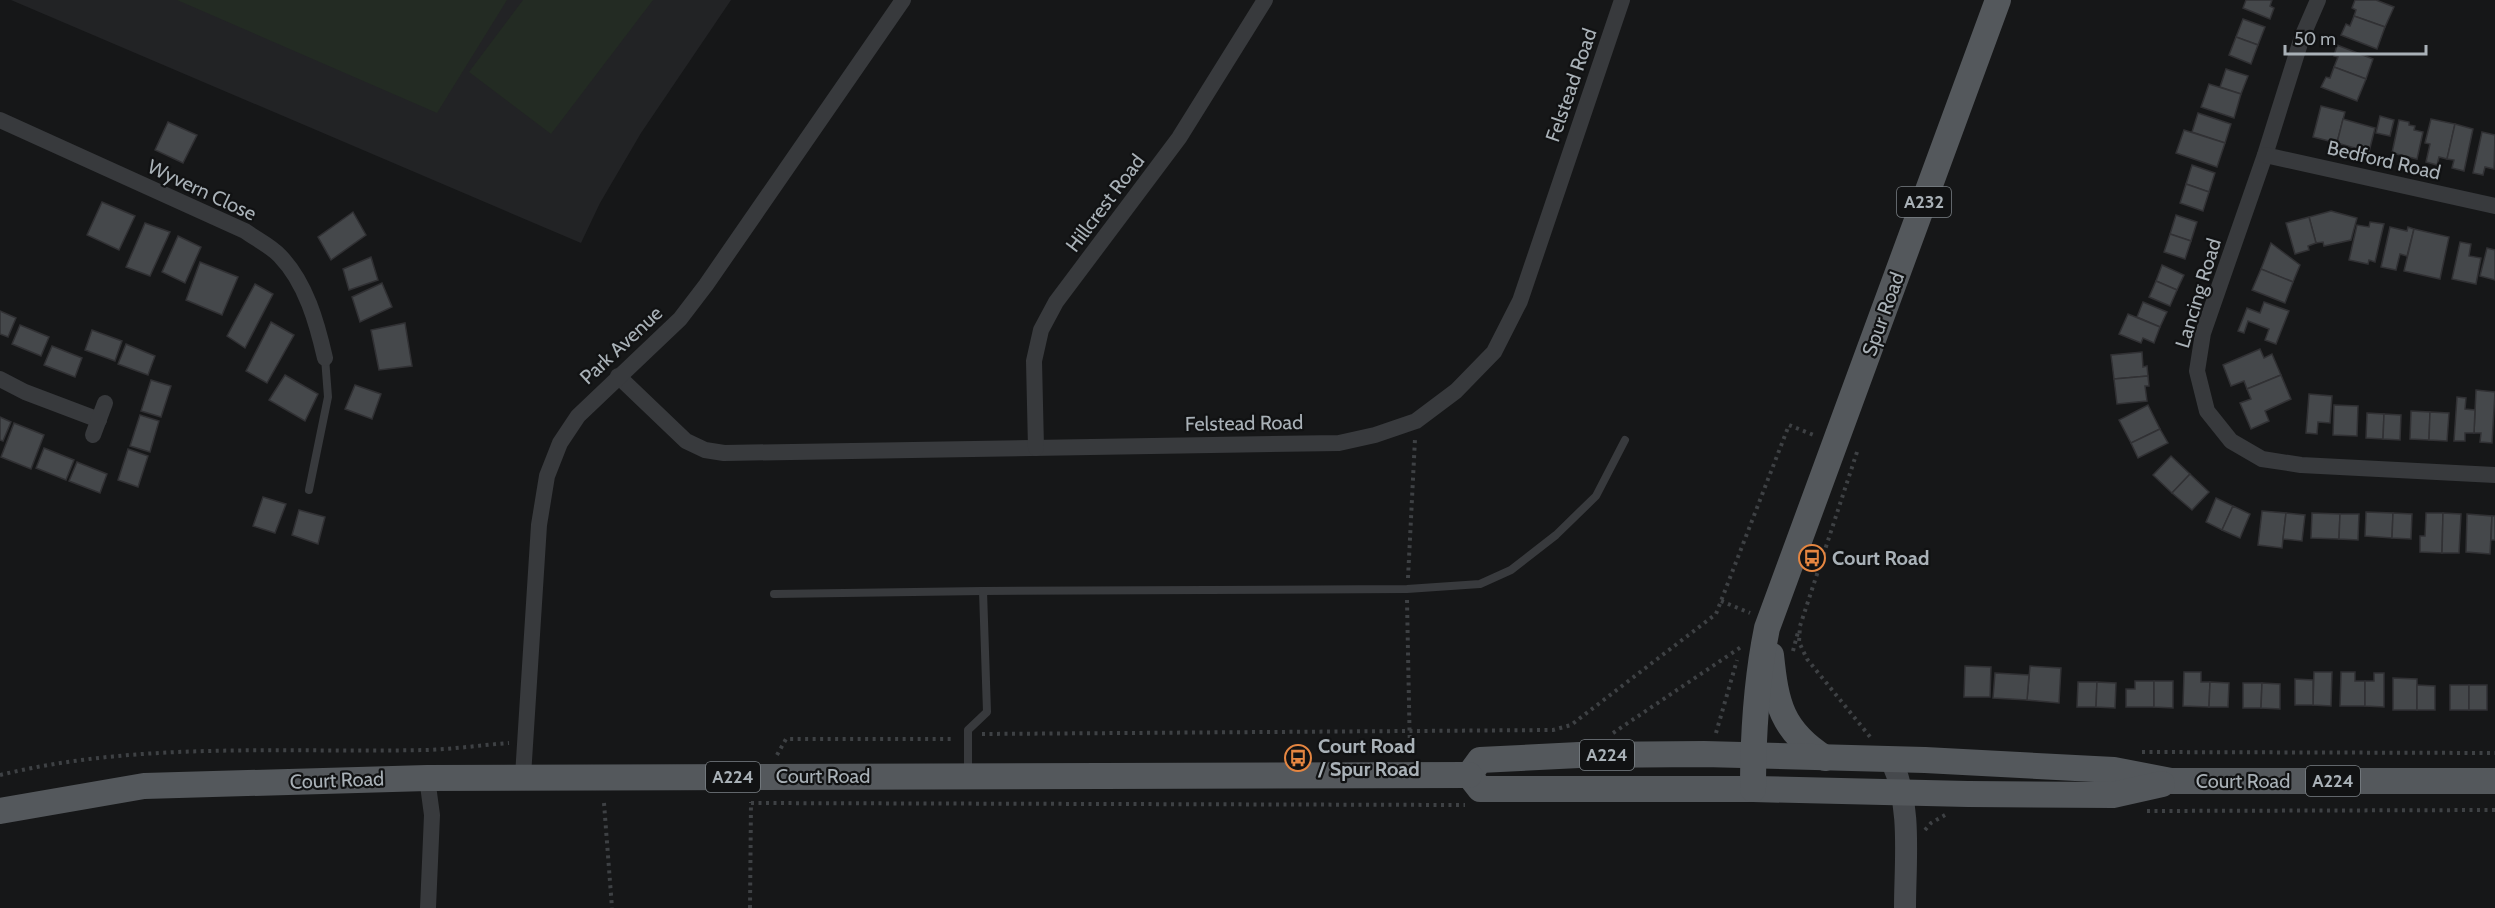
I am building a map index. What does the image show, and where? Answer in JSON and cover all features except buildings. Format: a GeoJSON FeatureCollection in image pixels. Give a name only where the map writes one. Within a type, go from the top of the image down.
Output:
{"type":"FeatureCollection","features":[{"type":"Feature","properties":{"kind":"main road","name":"Spur Road"},"geometry":{"type":"LineString","coordinates":[[1753,789],[1758,680],[1755,626],[1998,0]]}},
{"type":"Feature","properties":{"kind":"main road"},"geometry":{"type":"LineString","coordinates":[[1755,626],[1781,713],[1808,747],[1825,758]]}},
{"type":"Feature","properties":{"kind":"main road","name":"Court Road"},"geometry":{"type":"LineString","coordinates":[[1469,775],[1480,760],[1579,755],[1825,758],[1879,752],[2114,770],[2170,782],[2495,781]]}},
{"type":"Feature","properties":{"kind":"main road","name":"Court Road"},"geometry":{"type":"LineString","coordinates":[[1469,775],[1480,789],[1753,789],[2113,795],[2170,782]]}},
{"type":"Feature","properties":{"kind":"main road","name":"Court Road"},"geometry":{"type":"LineString","coordinates":[[0,811],[144,786],[427,778],[1469,775]]}},
{"type":"Feature","properties":{"kind":"street","name":"Park Avenue"},"geometry":{"type":"LineString","coordinates":[[523,777],[539,525],[548,476],[560,443],[578,416],[680,319],[706,285],[903,0]]}},
{"type":"Feature","properties":{"kind":"street","name":"Hillcrest Road"},"geometry":{"type":"LineString","coordinates":[[1036,448],[1034,361],[1041,330],[1056,302],[1179,138],[1265,0]]}},
{"type":"Feature","properties":{"kind":"street","name":"Felstead Road"},"geometry":{"type":"LineString","coordinates":[[618,376],[686,441],[705,450],[747,453],[1339,442],[1375,435],[1416,421],[1456,391],[1494,352],[1520,301],[1622,0]]}},
{"type":"Feature","properties":{"kind":"street","name":"Lancing Road"},"geometry":{"type":"LineString","coordinates":[[2318,0],[2302,37],[2265,155],[2203,333],[2197,371],[2207,411],[2232,441],[2262,459],[2301,465],[2495,475]]}},
{"type":"Feature","properties":{"kind":"street","name":"Wyvern Close"},"geometry":{"type":"LineString","coordinates":[[0,120],[245,231],[280,255],[304,291],[319,331],[325,358]]}},
{"type":"Feature","properties":{"kind":"street","name":"Bedford Road"},"geometry":{"type":"LineString","coordinates":[[2265,155],[2495,206]]}},
{"type":"Feature","properties":{"kind":"street"},"geometry":{"type":"LineString","coordinates":[[0,379],[96,428],[105,404]]}},
{"type":"Feature","properties":{"kind":"street"},"geometry":{"type":"LineString","coordinates":[[1879,752],[1892,762],[1901,793],[1905,843],[1905,908]]}},
{"type":"Feature","properties":{"kind":"street"},"geometry":{"type":"LineString","coordinates":[[427,778],[432,815],[428,908]]}},
{"type":"Feature","properties":{"kind":"lane"},"geometry":{"type":"LineString","coordinates":[[309,490],[328,397],[325,358]]}},
{"type":"Feature","properties":{"kind":"lane"},"geometry":{"type":"LineString","coordinates":[[774,594],[1407,589],[1480,584],[1511,570],[1556,535],[1596,496],[1625,440]]}},
{"type":"Feature","properties":{"kind":"lane"},"geometry":{"type":"LineString","coordinates":[[968,776],[968,730],[987,712],[983,591]]}},
{"type":"Feature","properties":{"kind":"path"},"geometry":{"type":"LineString","coordinates":[[967,747],[983,734],[1553,730],[1571,725],[1716,614],[1790,425],[1817,436]]}},
{"type":"Feature","properties":{"kind":"path"},"geometry":{"type":"LineString","coordinates":[[1813,448],[1821,425]]}},
{"type":"Feature","properties":{"kind":"path"},"geometry":{"type":"LineString","coordinates":[[1793,655],[1800,626],[1858,449]]}},
{"type":"Feature","properties":{"kind":"path"},"geometry":{"type":"LineString","coordinates":[[1720,722],[1741,648],[1755,626],[1721,601]]}},
{"type":"Feature","properties":{"kind":"path"},"geometry":{"type":"LineString","coordinates":[[1800,626],[1800,642],[1807,659],[1879,752]]}},
{"type":"Feature","properties":{"kind":"path"},"geometry":{"type":"LineString","coordinates":[[1608,736],[1741,648]]}},
{"type":"Feature","properties":{"kind":"path"},"geometry":{"type":"LineString","coordinates":[[1409,734],[1410,755]]}},
{"type":"Feature","properties":{"kind":"path"},"geometry":{"type":"LineString","coordinates":[[773,761],[786,739],[955,738]]}},
{"type":"Feature","properties":{"kind":"path"},"geometry":{"type":"LineString","coordinates":[[2138,752],[2495,753]]}},
{"type":"Feature","properties":{"kind":"path"},"geometry":{"type":"LineString","coordinates":[[750,908],[751,777]]}},
{"type":"Feature","properties":{"kind":"path"},"geometry":{"type":"LineString","coordinates":[[604,803],[612,908]]}},
{"type":"Feature","properties":{"kind":"path"},"geometry":{"type":"LineString","coordinates":[[751,803],[1477,805]]}},
{"type":"Feature","properties":{"kind":"path"},"geometry":{"type":"LineString","coordinates":[[2139,811],[2495,810]]}},
{"type":"Feature","properties":{"kind":"shaded area"},"geometry":{"type":"Polygon","coordinates":[[[11,0],[731,0],[641,133],[600,203],[581,243],[11,0]]]}},
{"type":"Feature","properties":{"kind":"shaded area"},"geometry":{"type":"Polygon","coordinates":[[[177,0],[507,0],[437,113],[177,0]]]}},
{"type":"Feature","properties":{"kind":"shaded area"},"geometry":{"type":"Polygon","coordinates":[[[523,0],[653,0],[551,134],[469,72],[523,0]]]}},
{"type":"Feature","properties":{"kind":"place","name":"Court Road"},"geometry":{"type":"Point","coordinates":[1812,558]}},
{"type":"Feature","properties":{"kind":"place","name":"Court Road / Spur Road"},"geometry":{"type":"Point","coordinates":[1298,758]}}]}
